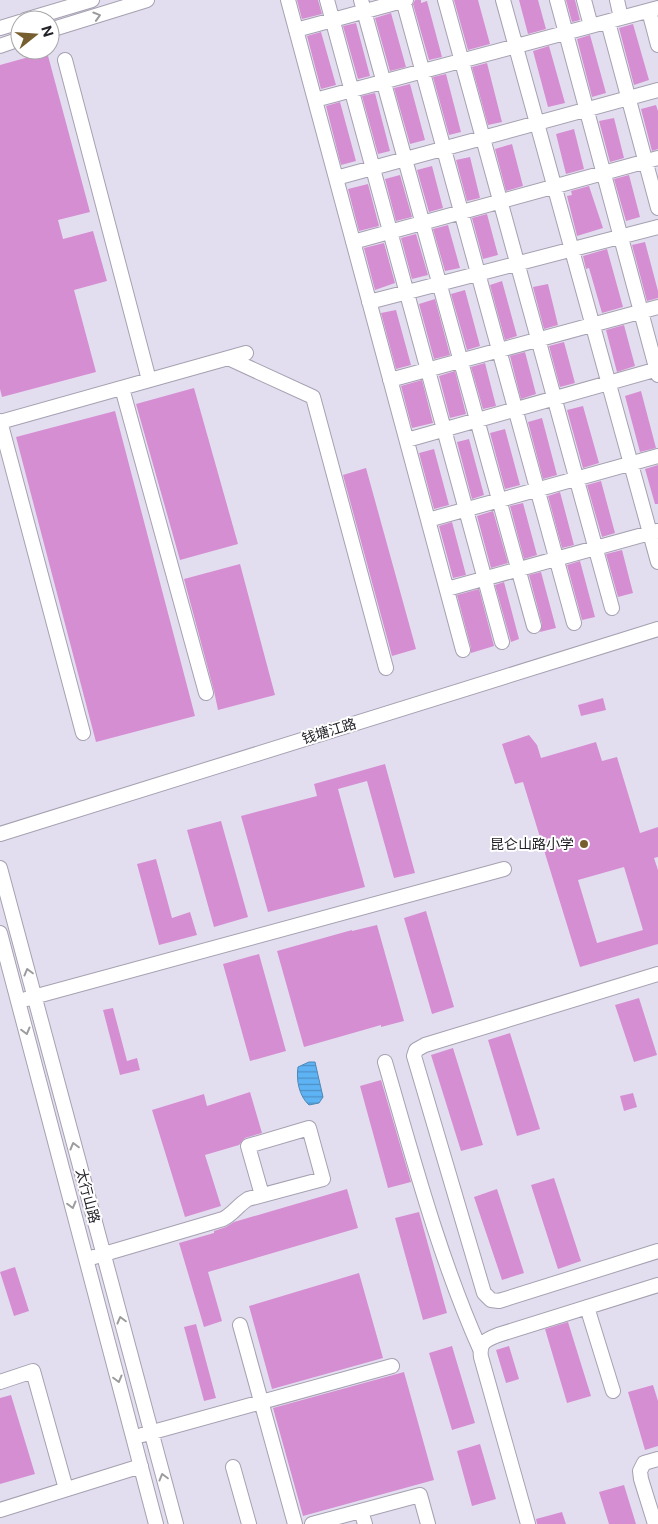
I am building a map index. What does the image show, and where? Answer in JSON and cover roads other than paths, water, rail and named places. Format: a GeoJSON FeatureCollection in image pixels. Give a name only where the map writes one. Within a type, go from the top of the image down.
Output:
{"type":"FeatureCollection","features":[{"type":"Feature","properties":{"kind":"street"},"geometry":{"type":"LineString","coordinates":[[58,10],[92,0]]}},
{"type":"Feature","properties":{"kind":"street"},"geometry":{"type":"LineString","coordinates":[[60,27],[147,0]]}},
{"type":"Feature","properties":{"kind":"street"},"geometry":{"type":"LineString","coordinates":[[288,0],[463,650]]}},
{"type":"Feature","properties":{"kind":"street"},"geometry":{"type":"LineString","coordinates":[[327,0],[502,642]]}},
{"type":"Feature","properties":{"kind":"street"},"geometry":{"type":"LineString","coordinates":[[296,30],[333,20],[363,6],[404,0],[574,623]]}},
{"type":"Feature","properties":{"kind":"street"},"geometry":{"type":"LineString","coordinates":[[445,0],[612,608]]}},
{"type":"Feature","properties":{"kind":"street"},"geometry":{"type":"LineString","coordinates":[[503,0],[631,464],[654,532],[658,562]]}},
{"type":"Feature","properties":{"kind":"street"},"geometry":{"type":"LineString","coordinates":[[406,440],[609,383],[658,372],[557,0]]}},
{"type":"Feature","properties":{"kind":"street"},"geometry":{"type":"LineString","coordinates":[[584,0],[591,26]]}},
{"type":"Feature","properties":{"kind":"street"},"geometry":{"type":"LineString","coordinates":[[617,0],[615,20],[628,98],[652,160],[658,208]]}},
{"type":"Feature","properties":{"kind":"street"},"geometry":{"type":"LineString","coordinates":[[363,6],[534,626]]}},
{"type":"Feature","properties":{"kind":"street"},"geometry":{"type":"LineString","coordinates":[[315,100],[615,20],[652,7],[658,46]]}},
{"type":"Feature","properties":{"kind":"street"},"geometry":{"type":"LineString","coordinates":[[65,60],[149,380]]}},
{"type":"Feature","properties":{"kind":"street"},"geometry":{"type":"LineString","coordinates":[[336,178],[658,90]]}},
{"type":"Feature","properties":{"kind":"street"},"geometry":{"type":"LineString","coordinates":[[353,242],[652,160]]}},
{"type":"Feature","properties":{"kind":"street"},"geometry":{"type":"LineString","coordinates":[[369,302],[658,226]]}},
{"type":"Feature","properties":{"kind":"street"},"geometry":{"type":"LineString","coordinates":[[390,380],[658,307]]}},
{"type":"Feature","properties":{"kind":"street"},"geometry":{"type":"LineString","coordinates":[[83,733],[0,422],[246,353]]}},
{"type":"Feature","properties":{"kind":"street"},"geometry":{"type":"LineString","coordinates":[[228,358],[313,397],[386,668]]}},
{"type":"Feature","properties":{"kind":"street"},"geometry":{"type":"LineString","coordinates":[[122,388],[206,693]]}},
{"type":"Feature","properties":{"kind":"street"},"geometry":{"type":"LineString","coordinates":[[428,520],[658,456]]}},
{"type":"Feature","properties":{"kind":"street"},"geometry":{"type":"LineString","coordinates":[[447,589],[654,532]]}},
{"type":"Feature","properties":{"kind":"street","name":"钱塘江路"},"geometry":{"type":"LineString","coordinates":[[0,834],[658,629]]}},
{"type":"Feature","properties":{"kind":"street","name":"太行山路"},"geometry":{"type":"LineString","coordinates":[[0,868],[176,1524]]}},
{"type":"Feature","properties":{"kind":"street"},"geometry":{"type":"LineString","coordinates":[[18,1002],[504,869]]}},
{"type":"Feature","properties":{"kind":"street","name":"太行山路"},"geometry":{"type":"LineString","coordinates":[[0,933],[156,1524]]}},
{"type":"Feature","properties":{"kind":"street"},"geometry":{"type":"LineString","coordinates":[[658,974],[425,1045],[416,1050],[414,1056],[484,1293],[491,1300],[499,1301],[658,1251]]}},
{"type":"Feature","properties":{"kind":"street"},"geometry":{"type":"LineString","coordinates":[[385,1062],[424,1194],[464,1313],[480,1349],[528,1524]]}},
{"type":"Feature","properties":{"kind":"street"},"geometry":{"type":"LineString","coordinates":[[86,1259],[223,1219],[232,1214],[241,1203],[262,1195],[323,1179],[309,1128],[248,1146],[262,1195]]}},
{"type":"Feature","properties":{"kind":"street"},"geometry":{"type":"LineString","coordinates":[[480,1349],[484,1342],[498,1335],[658,1285]]}},
{"type":"Feature","properties":{"kind":"street"},"geometry":{"type":"LineString","coordinates":[[587,1307],[612,1391]]}},
{"type":"Feature","properties":{"kind":"street"},"geometry":{"type":"LineString","coordinates":[[240,1325],[295,1524]]}},
{"type":"Feature","properties":{"kind":"street"},"geometry":{"type":"LineString","coordinates":[[133,1437],[392,1366]]}},
{"type":"Feature","properties":{"kind":"street"},"geometry":{"type":"LineString","coordinates":[[0,1382],[33,1372],[66,1490]]}},
{"type":"Feature","properties":{"kind":"street"},"geometry":{"type":"LineString","coordinates":[[655,1524],[640,1471],[644,1463],[658,1459]]}},
{"type":"Feature","properties":{"kind":"street"},"geometry":{"type":"LineString","coordinates":[[0,1510],[141,1466]]}},
{"type":"Feature","properties":{"kind":"street"},"geometry":{"type":"LineString","coordinates":[[233,1467],[249,1524]]}},
{"type":"Feature","properties":{"kind":"street"},"geometry":{"type":"LineString","coordinates":[[312,1524],[363,1517],[420,1495],[428,1524]]}},
{"type":"Feature","properties":{"kind":"water"},"geometry":{"type":"Polygon","coordinates":[[[309,1062],[315,1062],[323,1097],[319,1103],[309,1105],[299,1088],[297,1077],[298,1067],[309,1062]]]}},
{"type":"Feature","properties":{"kind":"place","name":"昆仑山路小学"},"geometry":{"type":"Point","coordinates":[584,844]}}]}
